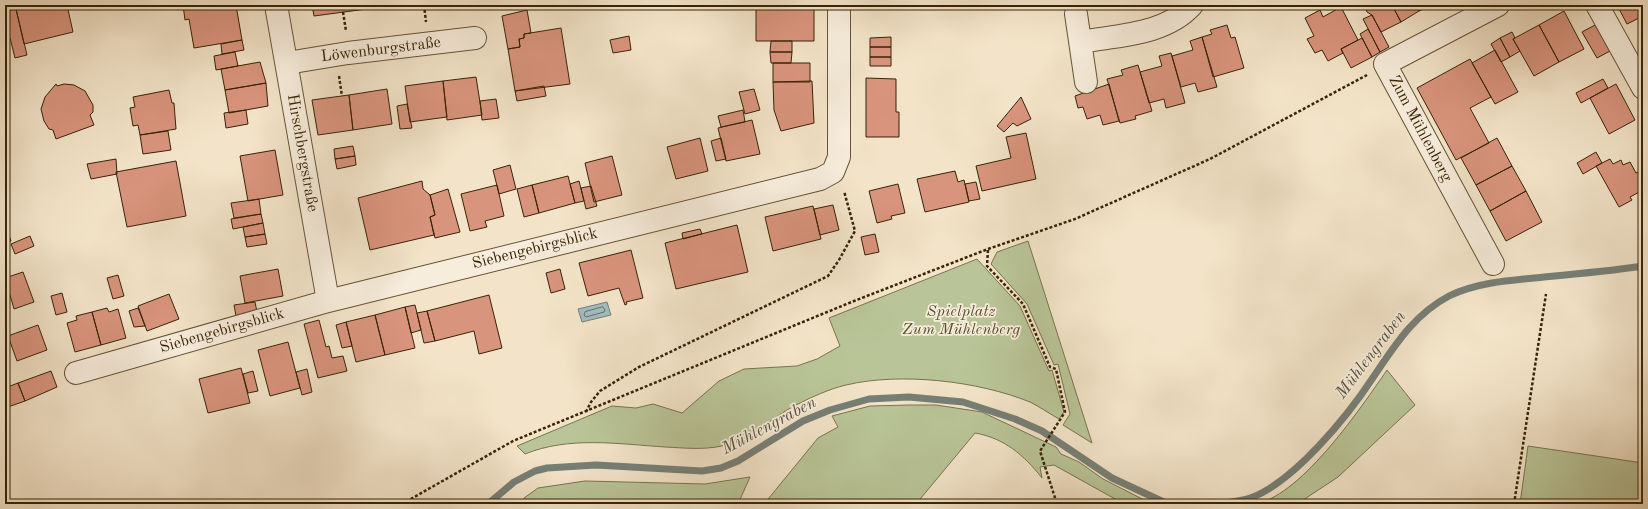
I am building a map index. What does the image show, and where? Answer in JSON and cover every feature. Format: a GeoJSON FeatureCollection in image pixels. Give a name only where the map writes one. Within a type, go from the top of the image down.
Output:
{"type":"FeatureCollection","features":[{"type":"Feature","properties":{"kind":"street","name":"Hirschbergstraße"},"geometry":{"type":"LineString","coordinates":[[276,5],[328,301]]}},
{"type":"Feature","properties":{"kind":"street","name":"Siebengebirgsblick"},"geometry":{"type":"LineString","coordinates":[[76,373],[328,301],[820,179],[832,172],[839,157],[839,5]]}},
{"type":"Feature","properties":{"kind":"street"},"geometry":{"type":"LineString","coordinates":[[1081,42],[1158,28],[1174,21],[1192,5]]}},
{"type":"Feature","properties":{"kind":"street","name":"Zum Mühlenberg"},"geometry":{"type":"LineString","coordinates":[[1493,264],[1385,64],[1498,5]]}},
{"type":"Feature","properties":{"kind":"street"},"geometry":{"type":"LineString","coordinates":[[1597,5],[1643,88]]}},
{"type":"Feature","properties":{"kind":"street"},"geometry":{"type":"LineString","coordinates":[[1076,14],[1086,82]]}},
{"type":"Feature","properties":{"kind":"street","name":"Löwenburgstraße"},"geometry":{"type":"LineString","coordinates":[[287,63],[348,53],[474,38]]}},
{"type":"Feature","properties":{"kind":"path"},"geometry":{"type":"LineString","coordinates":[[402,504],[513,441],[586,413],[780,331],[988,249],[1075,219],[1210,159],[1330,96],[1385,64]]}},
{"type":"Feature","properties":{"kind":"path"},"geometry":{"type":"LineString","coordinates":[[586,413],[591,402],[600,391],[640,366],[828,276],[839,260],[855,231],[844,190]]}},
{"type":"Feature","properties":{"kind":"path"},"geometry":{"type":"LineString","coordinates":[[988,249],[987,266],[1023,304],[1050,367],[1056,369],[1065,412],[1040,451],[1057,504]]}},
{"type":"Feature","properties":{"kind":"path"},"geometry":{"type":"LineString","coordinates":[[1514,504],[1546,294]]}},
{"type":"Feature","properties":{"kind":"green space"},"geometry":{"type":"Polygon","coordinates":[[[1028,241],[1092,443],[1063,425],[1070,414],[1058,364],[1054,365],[1027,304],[991,264],[997,252],[1028,241]]]}},
{"type":"Feature","properties":{"kind":"green space","name":"Spielplatz Zum Mühlenberg"},"geometry":{"type":"Polygon","coordinates":[[[977,259],[1020,306],[1049,371],[1052,370],[1064,412],[1059,419],[1030,402],[987,389],[939,381],[891,379],[846,385],[827,391],[787,410],[742,439],[722,446],[694,448],[612,443],[577,443],[542,448],[525,454],[517,446],[612,406],[636,408],[653,404],[682,413],[719,381],[744,369],[797,366],[817,359],[840,346],[829,318],[977,259]]]}},
{"type":"Feature","properties":{"kind":"green space"},"geometry":{"type":"Polygon","coordinates":[[[1387,370],[1415,405],[1338,477],[1297,504],[1257,504],[1275,496],[1312,467],[1330,447],[1362,406],[1387,370]]]}},
{"type":"Feature","properties":{"kind":"green space"},"geometry":{"type":"Polygon","coordinates":[[[936,405],[982,412],[1056,447],[1061,454],[1079,462],[1103,479],[1152,504],[1124,504],[1054,465],[1040,467],[1042,478],[1021,455],[1013,449],[995,439],[975,433],[916,504],[764,504],[818,438],[838,427],[832,416],[870,406],[936,405]]]}},
{"type":"Feature","properties":{"kind":"green space"},"geometry":{"type":"Polygon","coordinates":[[[1528,446],[1643,463],[1643,504],[1520,504],[1528,446]]]}},
{"type":"Feature","properties":{"kind":"green space"},"geometry":{"type":"Polygon","coordinates":[[[750,477],[738,504],[526,504],[524,498],[538,488],[585,481],[705,484],[750,477]]]}},
{"type":"Feature","properties":{"kind":"water"},"geometry":{"type":"Polygon","coordinates":[[[607,302],[611,315],[582,322],[578,309],[607,302]]]}},
{"type":"Feature","properties":{"kind":"building"},"geometry":{"type":"Polygon","coordinates":[[[32,5],[67,5],[73,32],[24,44],[16,9],[32,5]]]}},
{"type":"Feature","properties":{"kind":"building"},"geometry":{"type":"Polygon","coordinates":[[[183,5],[236,5],[242,40],[194,48],[189,19],[185,20],[183,5]]]}},
{"type":"Feature","properties":{"kind":"building"},"geometry":{"type":"Polygon","coordinates":[[[312,5],[374,5],[374,8],[314,16],[312,5]]]}},
{"type":"Feature","properties":{"kind":"building"},"geometry":{"type":"Polygon","coordinates":[[[743,5],[770,5],[770,8],[743,8],[743,5]]]}},
{"type":"Feature","properties":{"kind":"building"},"geometry":{"type":"Polygon","coordinates":[[[910,5],[929,5],[929,7],[910,9],[910,5]]]}},
{"type":"Feature","properties":{"kind":"building"},"geometry":{"type":"Polygon","coordinates":[[[1364,5],[1392,5],[1401,22],[1381,32],[1372,15],[1367,12],[1364,5]]]}},
{"type":"Feature","properties":{"kind":"building"},"geometry":{"type":"Polygon","coordinates":[[[1392,5],[1416,5],[1419,11],[1401,22],[1392,5]]]}},
{"type":"Feature","properties":{"kind":"building"},"geometry":{"type":"Polygon","coordinates":[[[1416,5],[1427,5],[1428,7],[1419,11],[1416,5]]]}},
{"type":"Feature","properties":{"kind":"building"},"geometry":{"type":"Polygon","coordinates":[[[1617,5],[1643,5],[1643,16],[1627,24],[1617,5]]]}},
{"type":"Feature","properties":{"kind":"building"},"geometry":{"type":"Polygon","coordinates":[[[1341,7],[1358,40],[1341,49],[1343,53],[1328,61],[1322,50],[1315,53],[1307,39],[1314,36],[1305,18],[1320,10],[1323,17],[1341,7]]]}},
{"type":"Feature","properties":{"kind":"building"},"geometry":{"type":"Polygon","coordinates":[[[756,8],[814,8],[814,41],[756,41],[756,8]]]}},
{"type":"Feature","properties":{"kind":"building"},"geometry":{"type":"Polygon","coordinates":[[[16,9],[27,55],[15,58],[10,38],[5,40],[5,11],[16,9]]]}},
{"type":"Feature","properties":{"kind":"building"},"geometry":{"type":"Polygon","coordinates":[[[527,10],[531,33],[524,34],[524,38],[519,39],[520,47],[508,49],[502,16],[527,10]]]}},
{"type":"Feature","properties":{"kind":"building"},"geometry":{"type":"Polygon","coordinates":[[[1564,11],[1584,49],[1559,62],[1539,25],[1564,11]]]}},
{"type":"Feature","properties":{"kind":"building"},"geometry":{"type":"Polygon","coordinates":[[[1372,15],[1389,47],[1380,52],[1363,19],[1372,15]]]}},
{"type":"Feature","properties":{"kind":"building"},"geometry":{"type":"Polygon","coordinates":[[[1227,25],[1231,38],[1235,37],[1244,68],[1213,77],[1202,37],[1212,34],[1210,30],[1227,25]]]}},
{"type":"Feature","properties":{"kind":"building"},"geometry":{"type":"Polygon","coordinates":[[[1539,25],[1559,62],[1534,76],[1513,39],[1539,25]]]}},
{"type":"Feature","properties":{"kind":"building"},"geometry":{"type":"Polygon","coordinates":[[[1595,25],[1610,51],[1597,58],[1582,32],[1595,25]]]}},
{"type":"Feature","properties":{"kind":"building"},"geometry":{"type":"Polygon","coordinates":[[[561,28],[570,84],[515,91],[508,49],[520,47],[519,39],[524,38],[524,34],[561,28]]]}},
{"type":"Feature","properties":{"kind":"building"},"geometry":{"type":"Polygon","coordinates":[[[1368,29],[1380,52],[1372,57],[1360,34],[1368,29]]]}},
{"type":"Feature","properties":{"kind":"building"},"geometry":{"type":"Polygon","coordinates":[[[1512,32],[1515,38],[1513,39],[1520,51],[1510,57],[1500,38],[1512,32]]]}},
{"type":"Feature","properties":{"kind":"building"},"geometry":{"type":"Polygon","coordinates":[[[629,36],[631,50],[613,53],[610,40],[629,36]]]}},
{"type":"Feature","properties":{"kind":"building"},"geometry":{"type":"Polygon","coordinates":[[[891,37],[891,47],[870,47],[870,38],[891,37]]]}},
{"type":"Feature","properties":{"kind":"building"},"geometry":{"type":"Polygon","coordinates":[[[1202,37],[1217,87],[1198,92],[1195,83],[1181,87],[1172,56],[1193,50],[1190,41],[1202,37]]]}},
{"type":"Feature","properties":{"kind":"building"},"geometry":{"type":"Polygon","coordinates":[[[1362,38],[1372,57],[1351,68],[1341,49],[1362,38]]]}},
{"type":"Feature","properties":{"kind":"building"},"geometry":{"type":"Polygon","coordinates":[[[1500,38],[1510,57],[1501,62],[1491,44],[1500,38]]]}},
{"type":"Feature","properties":{"kind":"building"},"geometry":{"type":"Polygon","coordinates":[[[242,40],[244,50],[222,54],[221,44],[242,40]]]}},
{"type":"Feature","properties":{"kind":"building"},"geometry":{"type":"Polygon","coordinates":[[[771,41],[792,41],[792,52],[770,52],[771,41]]]}},
{"type":"Feature","properties":{"kind":"building"},"geometry":{"type":"Polygon","coordinates":[[[870,47],[891,47],[891,57],[870,57],[870,47]]]}},
{"type":"Feature","properties":{"kind":"building"},"geometry":{"type":"Polygon","coordinates":[[[1495,50],[1518,92],[1495,104],[1472,63],[1495,50]]]}},
{"type":"Feature","properties":{"kind":"building"},"geometry":{"type":"Polygon","coordinates":[[[235,52],[238,66],[216,70],[214,56],[235,52]]]}},
{"type":"Feature","properties":{"kind":"building"},"geometry":{"type":"Polygon","coordinates":[[[770,52],[792,52],[791,63],[771,63],[770,52]]]}},
{"type":"Feature","properties":{"kind":"building"},"geometry":{"type":"Polygon","coordinates":[[[1171,53],[1185,103],[1166,108],[1164,99],[1149,103],[1140,72],[1162,66],[1159,56],[1171,53]]]}},
{"type":"Feature","properties":{"kind":"building"},"geometry":{"type":"Polygon","coordinates":[[[870,57],[891,57],[891,66],[870,66],[870,57]]]}},
{"type":"Feature","properties":{"kind":"building"},"geometry":{"type":"Polygon","coordinates":[[[1470,59],[1491,97],[1470,108],[1489,143],[1456,160],[1417,88],[1470,59]]]}},
{"type":"Feature","properties":{"kind":"building"},"geometry":{"type":"Polygon","coordinates":[[[260,62],[266,83],[225,90],[221,69],[260,62]]]}},
{"type":"Feature","properties":{"kind":"building"},"geometry":{"type":"Polygon","coordinates":[[[773,63],[810,63],[810,82],[773,82],[773,63]]]}},
{"type":"Feature","properties":{"kind":"building"},"geometry":{"type":"Polygon","coordinates":[[[1138,65],[1152,111],[1135,116],[1136,119],[1120,123],[1107,79],[1123,75],[1121,70],[1138,65]]]}},
{"type":"Feature","properties":{"kind":"building"},"geometry":{"type":"Polygon","coordinates":[[[476,77],[482,115],[447,120],[443,81],[476,77]]]}},
{"type":"Feature","properties":{"kind":"building"},"geometry":{"type":"Polygon","coordinates":[[[866,78],[896,79],[896,112],[899,112],[899,137],[866,137],[866,78]]]}},
{"type":"Feature","properties":{"kind":"building"},"geometry":{"type":"Polygon","coordinates":[[[1603,79],[1608,88],[1581,103],[1576,93],[1603,79]]]}},
{"type":"Feature","properties":{"kind":"building"},"geometry":{"type":"Polygon","coordinates":[[[443,81],[447,117],[410,122],[405,86],[443,81]]]}},
{"type":"Feature","properties":{"kind":"building"},"geometry":{"type":"Polygon","coordinates":[[[812,81],[814,123],[781,131],[774,110],[773,82],[812,81]]]}},
{"type":"Feature","properties":{"kind":"building"},"geometry":{"type":"Polygon","coordinates":[[[266,83],[268,106],[229,113],[225,90],[266,83]]]}},
{"type":"Feature","properties":{"kind":"building"},"geometry":{"type":"Polygon","coordinates":[[[56,84],[57,86],[64,84],[74,85],[85,91],[93,105],[93,112],[90,115],[94,125],[56,139],[53,130],[49,129],[44,121],[41,109],[45,97],[56,84]]]}},
{"type":"Feature","properties":{"kind":"building"},"geometry":{"type":"Polygon","coordinates":[[[1109,84],[1119,121],[1103,125],[1100,115],[1087,119],[1083,107],[1078,108],[1075,96],[1109,84]]]}},
{"type":"Feature","properties":{"kind":"building"},"geometry":{"type":"Polygon","coordinates":[[[1616,84],[1635,120],[1609,134],[1590,98],[1616,84]]]}},
{"type":"Feature","properties":{"kind":"building"},"geometry":{"type":"Polygon","coordinates":[[[544,86],[546,96],[517,101],[515,91],[544,86]]]}},
{"type":"Feature","properties":{"kind":"building"},"geometry":{"type":"Polygon","coordinates":[[[387,89],[392,124],[353,130],[349,95],[387,89]]]}},
{"type":"Feature","properties":{"kind":"building"},"geometry":{"type":"Polygon","coordinates":[[[754,89],[760,110],[745,114],[739,92],[754,89]]]}},
{"type":"Feature","properties":{"kind":"building"},"geometry":{"type":"Polygon","coordinates":[[[169,90],[172,103],[174,103],[176,129],[140,135],[138,125],[133,126],[130,108],[135,107],[133,97],[169,90]]]}},
{"type":"Feature","properties":{"kind":"building"},"geometry":{"type":"Polygon","coordinates":[[[349,95],[353,130],[318,135],[312,100],[349,95]]]}},
{"type":"Feature","properties":{"kind":"building"},"geometry":{"type":"Polygon","coordinates":[[[1021,97],[1031,119],[1017,126],[1013,123],[1004,132],[997,126],[1021,97]]]}},
{"type":"Feature","properties":{"kind":"building"},"geometry":{"type":"Polygon","coordinates":[[[496,99],[499,118],[482,120],[480,101],[496,99]]]}},
{"type":"Feature","properties":{"kind":"building"},"geometry":{"type":"Polygon","coordinates":[[[407,104],[412,128],[400,129],[397,106],[407,104]]]}},
{"type":"Feature","properties":{"kind":"building"},"geometry":{"type":"Polygon","coordinates":[[[246,110],[248,124],[226,128],[224,113],[246,110]]]}},
{"type":"Feature","properties":{"kind":"building"},"geometry":{"type":"Polygon","coordinates":[[[743,110],[745,122],[721,127],[718,116],[743,110]]]}},
{"type":"Feature","properties":{"kind":"building"},"geometry":{"type":"Polygon","coordinates":[[[752,120],[760,154],[726,161],[718,128],[752,120]]]}},
{"type":"Feature","properties":{"kind":"building"},"geometry":{"type":"Polygon","coordinates":[[[168,131],[171,150],[143,154],[140,135],[168,131]]]}},
{"type":"Feature","properties":{"kind":"building"},"geometry":{"type":"Polygon","coordinates":[[[1026,133],[1036,179],[982,191],[976,166],[1011,158],[1006,137],[1026,133]]]}},
{"type":"Feature","properties":{"kind":"building"},"geometry":{"type":"Polygon","coordinates":[[[700,138],[708,171],[676,179],[667,147],[700,138]]]}},
{"type":"Feature","properties":{"kind":"building"},"geometry":{"type":"Polygon","coordinates":[[[721,138],[726,159],[716,161],[711,141],[721,138]]]}},
{"type":"Feature","properties":{"kind":"building"},"geometry":{"type":"Polygon","coordinates":[[[1497,138],[1512,166],[1476,185],[1461,158],[1497,138]]]}},
{"type":"Feature","properties":{"kind":"building"},"geometry":{"type":"Polygon","coordinates":[[[353,146],[355,156],[335,159],[334,149],[353,146]]]}},
{"type":"Feature","properties":{"kind":"building"},"geometry":{"type":"Polygon","coordinates":[[[275,150],[283,195],[248,201],[240,156],[275,150]]]}},
{"type":"Feature","properties":{"kind":"building"},"geometry":{"type":"Polygon","coordinates":[[[1596,152],[1602,163],[1583,174],[1577,163],[1596,152]]]}},
{"type":"Feature","properties":{"kind":"building"},"geometry":{"type":"Polygon","coordinates":[[[355,156],[356,165],[337,169],[335,159],[355,156]]]}},
{"type":"Feature","properties":{"kind":"building"},"geometry":{"type":"Polygon","coordinates":[[[612,156],[622,195],[594,202],[585,163],[612,156]]]}},
{"type":"Feature","properties":{"kind":"building"},"geometry":{"type":"Polygon","coordinates":[[[116,159],[117,174],[91,179],[87,164],[116,159]]]}},
{"type":"Feature","properties":{"kind":"building"},"geometry":{"type":"Polygon","coordinates":[[[1610,159],[1613,164],[1621,160],[1623,165],[1630,162],[1636,173],[1643,170],[1643,190],[1630,197],[1632,200],[1619,207],[1596,166],[1610,159]]]}},
{"type":"Feature","properties":{"kind":"building"},"geometry":{"type":"Polygon","coordinates":[[[176,161],[186,216],[127,227],[116,172],[176,161]]]}},
{"type":"Feature","properties":{"kind":"building"},"geometry":{"type":"Polygon","coordinates":[[[510,165],[516,189],[499,194],[493,170],[510,165]]]}},
{"type":"Feature","properties":{"kind":"building"},"geometry":{"type":"Polygon","coordinates":[[[1512,166],[1526,191],[1490,211],[1476,185],[1512,166]]]}},
{"type":"Feature","properties":{"kind":"building"},"geometry":{"type":"Polygon","coordinates":[[[955,171],[958,182],[964,180],[969,202],[925,212],[917,179],[955,171]]]}},
{"type":"Feature","properties":{"kind":"building"},"geometry":{"type":"Polygon","coordinates":[[[568,176],[575,203],[539,213],[532,185],[568,176]]]}},
{"type":"Feature","properties":{"kind":"building"},"geometry":{"type":"Polygon","coordinates":[[[422,181],[423,189],[430,195],[435,215],[430,217],[434,235],[370,250],[358,198],[422,181]]]}},
{"type":"Feature","properties":{"kind":"building"},"geometry":{"type":"Polygon","coordinates":[[[579,181],[584,201],[575,203],[570,184],[579,181]]]}},
{"type":"Feature","properties":{"kind":"building"},"geometry":{"type":"Polygon","coordinates":[[[976,182],[980,199],[969,201],[965,184],[976,182]]]}},
{"type":"Feature","properties":{"kind":"building"},"geometry":{"type":"Polygon","coordinates":[[[898,184],[905,213],[891,216],[892,219],[877,223],[869,191],[898,184]]]}},
{"type":"Feature","properties":{"kind":"building"},"geometry":{"type":"Polygon","coordinates":[[[497,185],[504,216],[485,221],[487,227],[470,231],[461,194],[497,185]]]}},
{"type":"Feature","properties":{"kind":"building"},"geometry":{"type":"Polygon","coordinates":[[[532,185],[539,213],[524,217],[517,189],[532,185]]]}},
{"type":"Feature","properties":{"kind":"building"},"geometry":{"type":"Polygon","coordinates":[[[591,186],[597,206],[586,209],[581,188],[591,186]]]}},
{"type":"Feature","properties":{"kind":"building"},"geometry":{"type":"Polygon","coordinates":[[[448,189],[460,232],[435,238],[430,217],[435,215],[430,195],[448,189]]]}},
{"type":"Feature","properties":{"kind":"building"},"geometry":{"type":"Polygon","coordinates":[[[1526,191],[1542,222],[1506,241],[1490,211],[1526,191]]]}},
{"type":"Feature","properties":{"kind":"building"},"geometry":{"type":"Polygon","coordinates":[[[259,199],[261,214],[234,218],[231,203],[259,199]]]}},
{"type":"Feature","properties":{"kind":"building"},"geometry":{"type":"Polygon","coordinates":[[[833,205],[839,230],[820,235],[814,209],[833,205]]]}},
{"type":"Feature","properties":{"kind":"building"},"geometry":{"type":"Polygon","coordinates":[[[813,206],[821,239],[773,251],[765,217],[813,206]]]}},
{"type":"Feature","properties":{"kind":"building"},"geometry":{"type":"Polygon","coordinates":[[[261,214],[263,223],[233,229],[231,219],[261,214]]]}},
{"type":"Feature","properties":{"kind":"building"},"geometry":{"type":"Polygon","coordinates":[[[263,223],[265,234],[245,237],[243,227],[263,223]]]}},
{"type":"Feature","properties":{"kind":"building"},"geometry":{"type":"Polygon","coordinates":[[[5,225],[11,241],[5,243],[5,225]]]}},
{"type":"Feature","properties":{"kind":"building"},"geometry":{"type":"Polygon","coordinates":[[[737,225],[748,272],[676,289],[665,243],[737,225]]]}},
{"type":"Feature","properties":{"kind":"building"},"geometry":{"type":"Polygon","coordinates":[[[700,229],[702,234],[683,239],[682,233],[700,229]]]}},
{"type":"Feature","properties":{"kind":"building"},"geometry":{"type":"Polygon","coordinates":[[[265,234],[267,244],[247,247],[245,237],[265,234]]]}},
{"type":"Feature","properties":{"kind":"building"},"geometry":{"type":"Polygon","coordinates":[[[875,234],[879,252],[865,255],[861,237],[875,234]]]}},
{"type":"Feature","properties":{"kind":"building"},"geometry":{"type":"Polygon","coordinates":[[[30,236],[34,246],[15,254],[11,244],[30,236]]]}},
{"type":"Feature","properties":{"kind":"building"},"geometry":{"type":"Polygon","coordinates":[[[631,250],[643,298],[626,302],[627,304],[625,305],[619,288],[588,296],[579,263],[631,250]]]}},
{"type":"Feature","properties":{"kind":"building"},"geometry":{"type":"Polygon","coordinates":[[[278,269],[283,296],[245,303],[240,276],[278,269]]]}},
{"type":"Feature","properties":{"kind":"building"},"geometry":{"type":"Polygon","coordinates":[[[560,269],[565,289],[551,293],[546,273],[560,269]]]}},
{"type":"Feature","properties":{"kind":"building"},"geometry":{"type":"Polygon","coordinates":[[[23,272],[34,302],[14,309],[5,278],[23,272]]]}},
{"type":"Feature","properties":{"kind":"building"},"geometry":{"type":"Polygon","coordinates":[[[118,275],[124,296],[113,299],[107,278],[118,275]]]}},
{"type":"Feature","properties":{"kind":"building"},"geometry":{"type":"Polygon","coordinates":[[[5,283],[10,297],[5,299],[5,283]]]}},
{"type":"Feature","properties":{"kind":"building"},"geometry":{"type":"Polygon","coordinates":[[[62,293],[67,312],[56,315],[51,296],[62,293]]]}},
{"type":"Feature","properties":{"kind":"building"},"geometry":{"type":"Polygon","coordinates":[[[169,294],[179,319],[147,331],[138,306],[169,294]]]}},
{"type":"Feature","properties":{"kind":"building"},"geometry":{"type":"Polygon","coordinates":[[[489,295],[502,348],[479,354],[474,331],[435,341],[427,311],[489,295]]]}},
{"type":"Feature","properties":{"kind":"building"},"geometry":{"type":"Polygon","coordinates":[[[255,302],[257,312],[236,316],[234,305],[255,302]]]}},
{"type":"Feature","properties":{"kind":"building"},"geometry":{"type":"Polygon","coordinates":[[[415,305],[421,330],[411,333],[405,307],[415,305]]]}},
{"type":"Feature","properties":{"kind":"building"},"geometry":{"type":"Polygon","coordinates":[[[405,307],[415,348],[385,355],[375,315],[405,307]]]}},
{"type":"Feature","properties":{"kind":"building"},"geometry":{"type":"Polygon","coordinates":[[[107,308],[109,312],[118,309],[126,338],[101,345],[92,312],[107,308]]]}},
{"type":"Feature","properties":{"kind":"building"},"geometry":{"type":"Polygon","coordinates":[[[138,308],[145,326],[134,327],[129,311],[138,308]]]}},
{"type":"Feature","properties":{"kind":"building"},"geometry":{"type":"Polygon","coordinates":[[[427,311],[435,341],[424,343],[417,313],[427,311]]]}},
{"type":"Feature","properties":{"kind":"building"},"geometry":{"type":"Polygon","coordinates":[[[92,312],[101,345],[75,352],[67,323],[77,320],[76,316],[92,312]]]}},
{"type":"Feature","properties":{"kind":"building"},"geometry":{"type":"Polygon","coordinates":[[[375,315],[385,355],[356,362],[346,322],[375,315]]]}},
{"type":"Feature","properties":{"kind":"building"},"geometry":{"type":"Polygon","coordinates":[[[319,320],[326,347],[329,346],[332,358],[343,356],[347,371],[318,378],[304,324],[319,320]]]}},
{"type":"Feature","properties":{"kind":"building"},"geometry":{"type":"Polygon","coordinates":[[[346,322],[352,346],[342,348],[336,325],[346,322]]]}},
{"type":"Feature","properties":{"kind":"building"},"geometry":{"type":"Polygon","coordinates":[[[38,325],[47,350],[17,361],[8,336],[38,325]]]}},
{"type":"Feature","properties":{"kind":"building"},"geometry":{"type":"Polygon","coordinates":[[[288,342],[300,388],[270,396],[258,350],[288,342]]]}},
{"type":"Feature","properties":{"kind":"building"},"geometry":{"type":"Polygon","coordinates":[[[241,368],[250,403],[208,413],[199,379],[241,368]]]}},
{"type":"Feature","properties":{"kind":"building"},"geometry":{"type":"Polygon","coordinates":[[[307,369],[312,392],[302,395],[296,372],[307,369]]]}},
{"type":"Feature","properties":{"kind":"building"},"geometry":{"type":"Polygon","coordinates":[[[51,371],[57,387],[25,401],[18,383],[51,371]]]}},
{"type":"Feature","properties":{"kind":"building"},"geometry":{"type":"Polygon","coordinates":[[[253,371],[258,391],[248,393],[243,374],[253,371]]]}},
{"type":"Feature","properties":{"kind":"building"},"geometry":{"type":"Polygon","coordinates":[[[18,383],[25,401],[5,408],[5,388],[18,383]]]}},
{"type":"Feature","properties":{"kind":"waterway","name":"Mühlengraben"},"geometry":{"type":"LineString","coordinates":[[1220,504],[1253,497],[1269,489],[1303,462],[1349,411],[1405,333],[1425,312],[1449,296],[1460,291],[1495,282],[1643,266]]}},
{"type":"Feature","properties":{"kind":"waterway","name":"Mühlengraben"},"geometry":{"type":"LineString","coordinates":[[488,504],[514,482],[535,471],[547,468],[596,465],[702,471],[721,468],[738,461],[803,421],[830,410],[869,399],[909,397],[963,402],[1015,419],[1042,431],[1112,478],[1168,504]]}}]}
